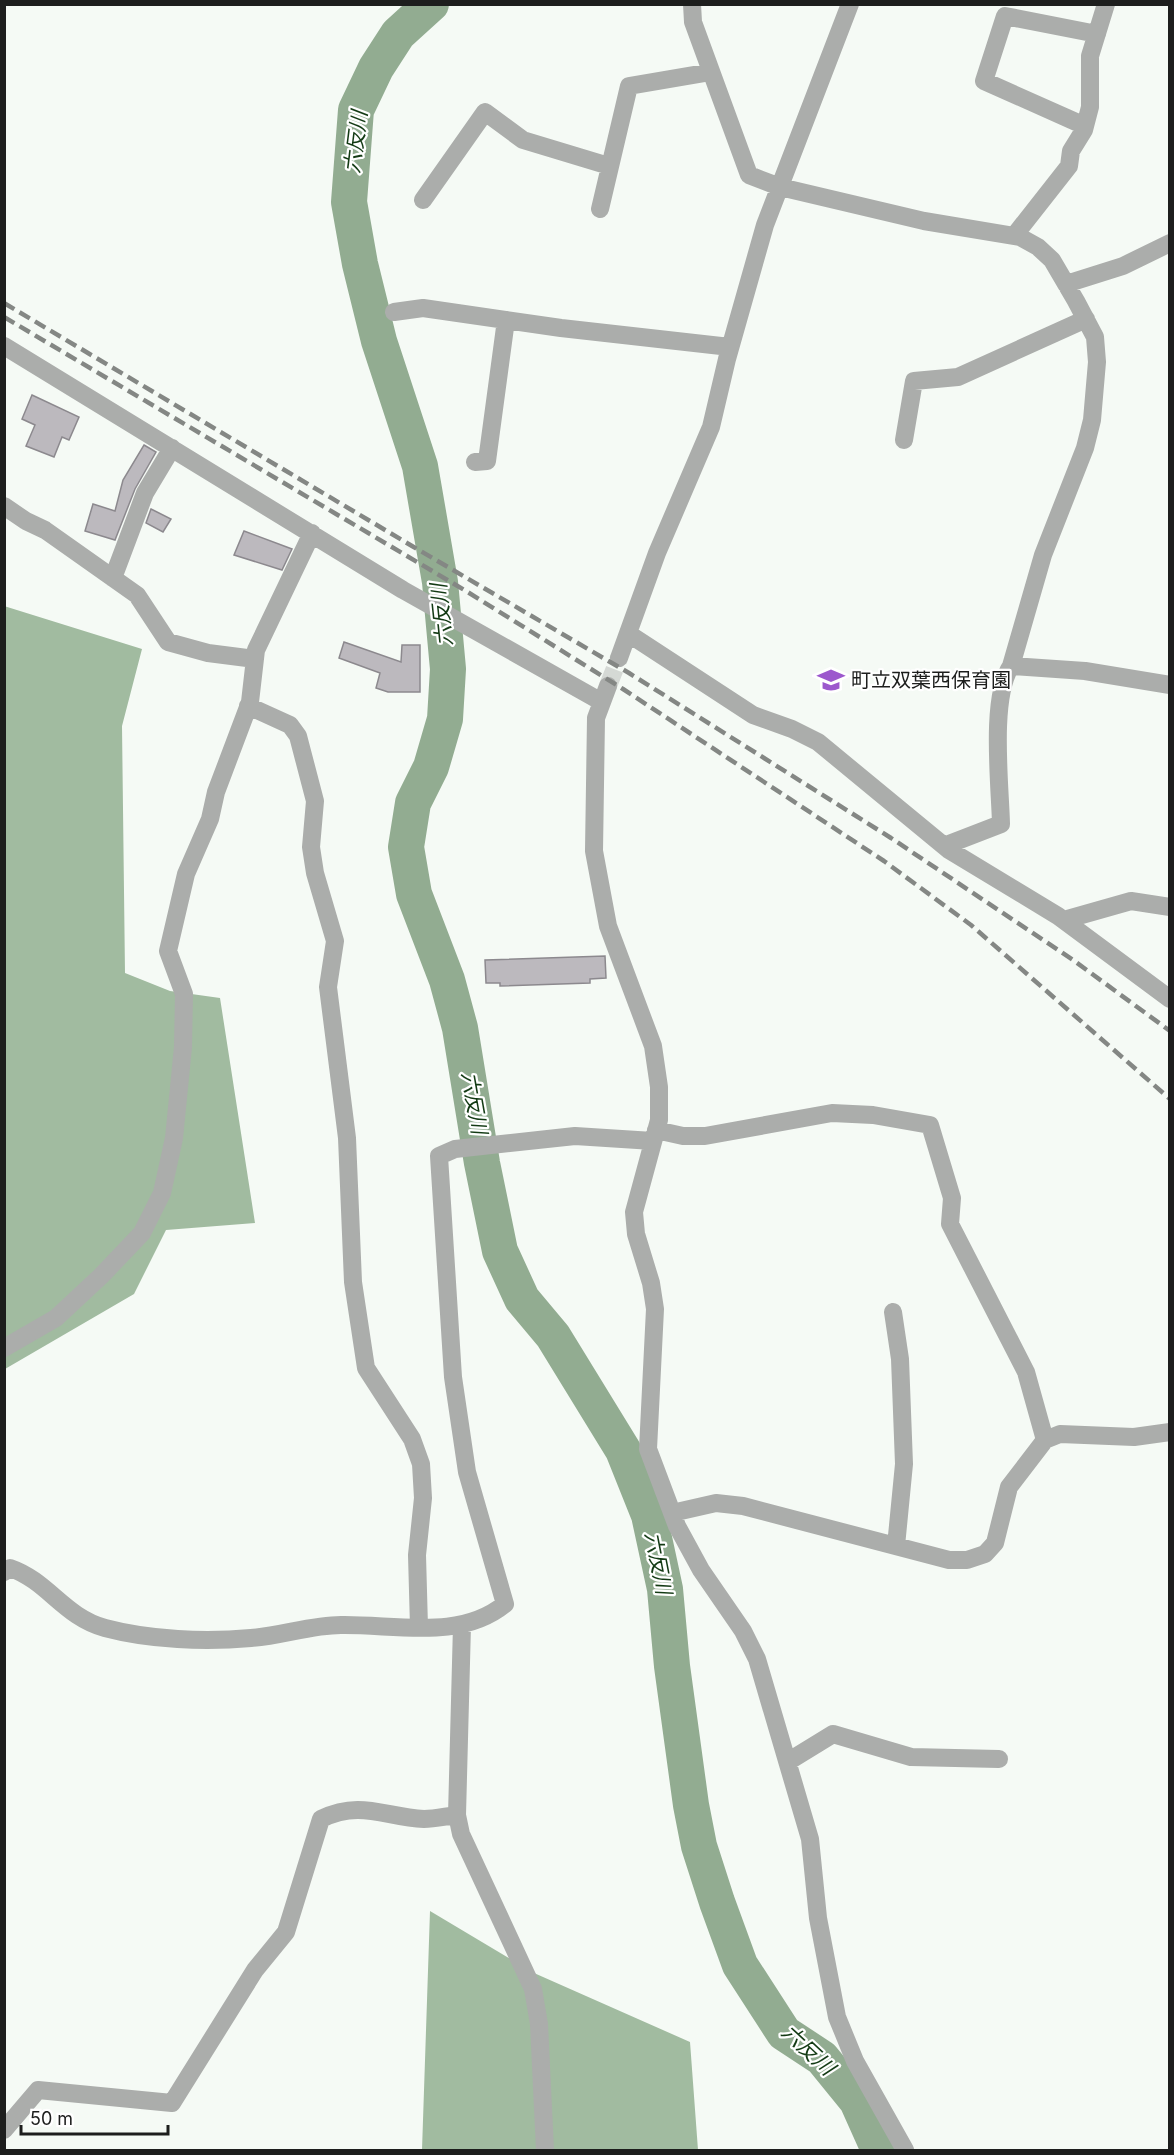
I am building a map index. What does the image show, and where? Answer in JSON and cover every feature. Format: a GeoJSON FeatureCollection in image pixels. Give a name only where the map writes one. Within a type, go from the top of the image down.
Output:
{"type":"FeatureCollection","features":[{"type":"Feature","properties":{"kind":"street"},"geometry":{"type":"LineString","coordinates":[[692,4],[693,22],[749,175],[780,187],[924,221],[1014,236],[1038,247],[1052,260],[1095,338],[1097,362],[1092,420],[1085,448],[1043,555],[1011,666],[1002,680],[999,711],[1001,824],[944,846]]}},
{"type":"Feature","properties":{"kind":"street"},"geometry":{"type":"LineString","coordinates":[[619,658],[657,553],[711,427],[730,347],[765,225],[850,4]]}},
{"type":"Feature","properties":{"kind":"street"},"geometry":{"type":"LineString","coordinates":[[1014,236],[1069,166],[1071,152],[1085,126],[1090,107],[1090,56],[1106,4]]}},
{"type":"Feature","properties":{"kind":"street"},"geometry":{"type":"LineString","coordinates":[[1085,126],[984,81],[1005,16],[1097,34]]}},
{"type":"Feature","properties":{"kind":"street"},"geometry":{"type":"LineString","coordinates":[[600,208],[629,86],[711,72]]}},
{"type":"Feature","properties":{"kind":"street"},"geometry":{"type":"LineString","coordinates":[[423,200],[485,112],[523,140],[609,166]]}},
{"type":"Feature","properties":{"kind":"street"},"geometry":{"type":"LineString","coordinates":[[1066,284],[1123,266],[1170,243]]}},
{"type":"Feature","properties":{"kind":"street"},"geometry":{"type":"LineString","coordinates":[[394,312],[423,308],[730,347]]}},
{"type":"Feature","properties":{"kind":"street"},"geometry":{"type":"LineString","coordinates":[[904,440],[914,381],[958,377],[1086,319]]}},
{"type":"Feature","properties":{"kind":"street"},"geometry":{"type":"LineString","coordinates":[[475,462],[488,461],[506,320]]}},
{"type":"Feature","properties":{"kind":"street"},"geometry":{"type":"LineString","coordinates":[[4,346],[403,590],[468,626],[604,693],[596,718],[594,851],[608,926],[653,1046],[659,1087],[655,1135],[634,1212],[636,1234],[651,1283],[655,1309],[648,1449],[672,1513],[701,1570],[743,1631],[757,1659],[789,1761],[810,1839],[818,1918],[837,2017],[855,2061],[904,2151]]}},
{"type":"Feature","properties":{"kind":"street"},"geometry":{"type":"LineString","coordinates":[[113,578],[145,493],[172,448]]}},
{"type":"Feature","properties":{"kind":"street"},"geometry":{"type":"LineString","coordinates":[[4,506],[26,521],[45,530],[137,595],[168,642],[208,653],[255,659]]}},
{"type":"Feature","properties":{"kind":"street"},"geometry":{"type":"LineString","coordinates":[[4,1348],[56,1318],[101,1276],[142,1233],[162,1193],[174,1138],[183,1047],[184,994],[168,951],[186,874],[210,819],[216,792],[248,706],[256,650],[312,533]]}},
{"type":"Feature","properties":{"kind":"street"},"geometry":{"type":"LineString","coordinates":[[629,634],[753,716],[792,729],[818,742],[944,846],[1064,920],[1170,999]]}},
{"type":"Feature","properties":{"kind":"street"},"geometry":{"type":"LineString","coordinates":[[1011,666],[1085,671],[1170,685]]}},
{"type":"Feature","properties":{"kind":"street"},"geometry":{"type":"LineString","coordinates":[[248,706],[290,725],[298,735],[315,801],[311,847],[315,873],[335,941],[328,987],[347,1138],[353,1282],[366,1368],[412,1439],[422,1464],[423,1498],[417,1555],[419,1627]]}},
{"type":"Feature","properties":{"kind":"street"},"geometry":{"type":"LineString","coordinates":[[1064,920],[1131,901],[1170,907]]}},
{"type":"Feature","properties":{"kind":"street"},"geometry":{"type":"LineString","coordinates":[[4,1572],[10,1568],[27,1574],[77,1618],[106,1629],[169,1638],[252,1638],[339,1625],[419,1627],[462,1625],[481,1619],[505,1604],[467,1472],[453,1377],[439,1156],[455,1149],[497,1143],[575,1136],[705,1136],[832,1113],[873,1115],[930,1125],[952,1198],[950,1224],[1026,1372],[1045,1440]]}},
{"type":"Feature","properties":{"kind":"street"},"geometry":{"type":"LineString","coordinates":[[893,1312],[900,1359],[904,1464],[896,1546]]}},
{"type":"Feature","properties":{"kind":"street"},"geometry":{"type":"LineString","coordinates":[[672,1513],[716,1503],[743,1506],[949,1560],[968,1560],[985,1554],[995,1543],[1009,1487],[1045,1440],[1060,1434],[1134,1437],[1170,1432]]}},
{"type":"Feature","properties":{"kind":"street"},"geometry":{"type":"LineString","coordinates":[[462,1625],[458,1815],[460,1834],[533,1989],[539,2024],[545,2151]]}},
{"type":"Feature","properties":{"kind":"street"},"geometry":{"type":"LineString","coordinates":[[789,1761],[833,1734],[911,1757],[999,1759]]}},
{"type":"Feature","properties":{"kind":"street"},"geometry":{"type":"LineString","coordinates":[[4,2130],[38,2090],[172,2103],[255,1970],[286,1932],[321,1819],[339,1811],[362,1808],[424,1819],[458,1815]]}},
{"type":"Feature","properties":{"kind":"green space"},"geometry":{"type":"Polygon","coordinates":[[[4,606],[142,649],[122,726],[125,973],[170,991],[220,998],[255,1223],[166,1230],[134,1294],[5,1369],[4,606]]]}},
{"type":"Feature","properties":{"kind":"green space"},"geometry":{"type":"Polygon","coordinates":[[[430,1911],[534,1973],[690,2042],[698,2150],[422,2150],[430,1911]]]}},
{"type":"Feature","properties":{"kind":"building"},"geometry":{"type":"Polygon","coordinates":[[[32,395],[79,417],[69,440],[62,437],[54,457],[26,446],[35,425],[22,419],[32,395]]]}},
{"type":"Feature","properties":{"kind":"building"},"geometry":{"type":"Polygon","coordinates":[[[144,445],[156,452],[135,489],[115,540],[85,531],[93,504],[115,511],[123,480],[144,445]]]}},
{"type":"Feature","properties":{"kind":"building"},"geometry":{"type":"Polygon","coordinates":[[[151,509],[171,519],[163,532],[146,523],[151,509]]]}},
{"type":"Feature","properties":{"kind":"building"},"geometry":{"type":"Polygon","coordinates":[[[244,531],[292,549],[282,570],[234,555],[244,531]]]}},
{"type":"Feature","properties":{"kind":"building"},"geometry":{"type":"Polygon","coordinates":[[[344,642],[401,662],[402,645],[420,645],[420,692],[388,692],[376,688],[380,673],[339,658],[344,642]]]}},
{"type":"Feature","properties":{"kind":"building"},"geometry":{"type":"Polygon","coordinates":[[[605,956],[606,978],[590,979],[590,983],[500,986],[500,983],[486,983],[485,960],[605,956]]]}},
{"type":"Feature","properties":{"kind":"waterway","name":"六反川"},"geometry":{"type":"LineString","coordinates":[[431,4],[398,34],[376,68],[356,110],[349,202],[360,264],[379,341],[420,466],[440,582],[448,669],[445,719],[431,767],[413,803],[406,847],[414,894],[447,980],[460,1028],[482,1163],[500,1251],[522,1299],[553,1336],[623,1450],[649,1515],[665,1589],[672,1666],[691,1805],[699,1846],[740,1965],[784,2033],[822,2058],[857,2101],[879,2150]]}},
{"type":"Feature","properties":{"kind":"tunnel"},"geometry":{"type":"LineString","coordinates":[[608,686],[619,658]]}},
{"type":"Feature","properties":{"kind":"railway"},"geometry":{"type":"LineString","coordinates":[[4,303],[629,673],[891,838],[1073,960],[1170,1031]]}},
{"type":"Feature","properties":{"kind":"railway"},"geometry":{"type":"LineString","coordinates":[[4,317],[466,591],[623,689],[884,861],[971,925],[1170,1099]]}},
{"type":"Feature","properties":{"kind":"place","name":"町立双葉西保育園"},"geometry":{"type":"Point","coordinates":[831,680]}}]}
